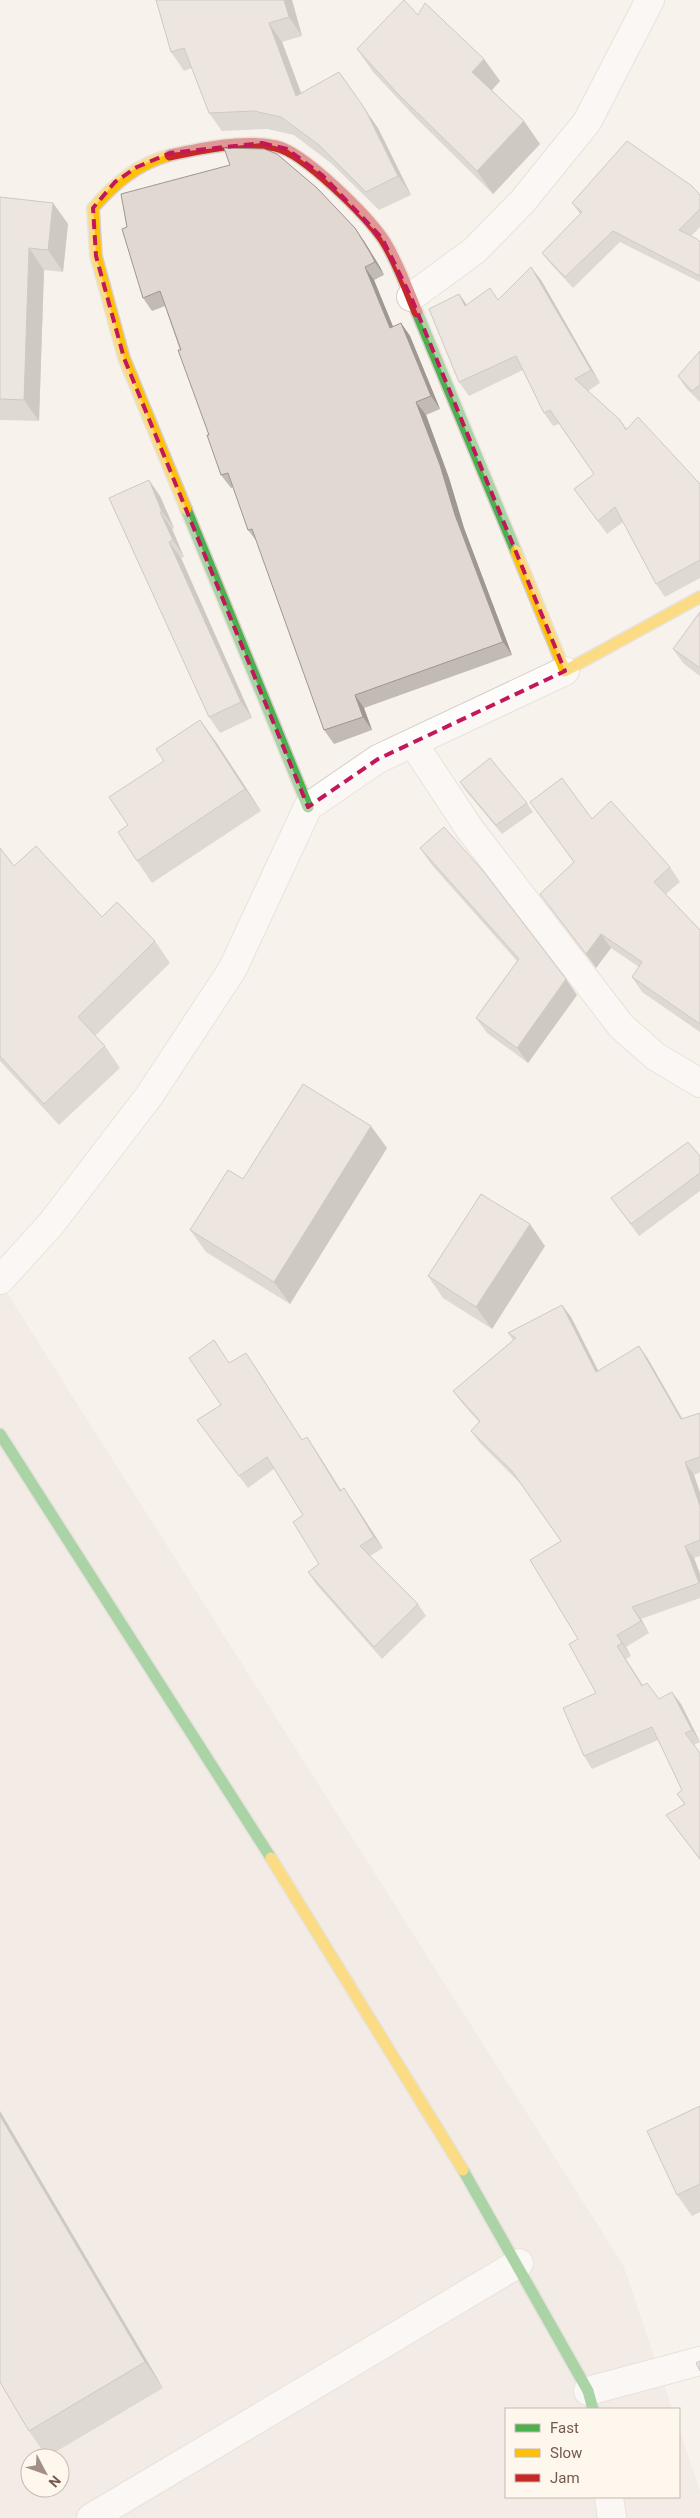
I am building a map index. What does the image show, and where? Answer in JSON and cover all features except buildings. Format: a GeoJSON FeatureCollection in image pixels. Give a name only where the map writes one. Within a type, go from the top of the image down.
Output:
{"type":"FeatureCollection","features":[{"type":"Feature","properties":{"kind":"street"},"geometry":{"type":"LineString","coordinates":[[411,297],[474,251],[522,202],[587,122],[650,0]]}},
{"type":"Feature","properties":{"kind":"street"},"geometry":{"type":"LineString","coordinates":[[308,807],[124,358],[96,256],[94,208],[115,182],[137,167],[170,153],[262,143],[288,149],[322,175],[382,238],[411,297],[565,671]]}},
{"type":"Feature","properties":{"kind":"street"},"geometry":{"type":"LineString","coordinates":[[0,1280],[51,1224],[148,1096],[232,970],[308,807],[378,759],[565,671],[700,596]]}},
{"type":"Feature","properties":{"kind":"street"},"geometry":{"type":"LineString","coordinates":[[413,743],[469,828],[621,1026],[655,1056],[700,1083]]}},
{"type":"Feature","properties":{"kind":"street"},"geometry":{"type":"LineString","coordinates":[[0,1434],[361,2000],[519,2263],[590,2400],[700,2361]]}},
{"type":"Feature","properties":{"kind":"street"},"geometry":{"type":"LineString","coordinates":[[91,2518],[519,2263]]}},
{"type":"Feature","properties":{"kind":"street"},"geometry":{"type":"LineString","coordinates":[[609,2498],[612,2518]]}},
{"type":"Feature","properties":{"kind":"highlighted area"},"geometry":{"type":"Polygon","coordinates":[[[262,143],[287,149],[322,175],[382,238],[411,297],[565,671],[378,759],[308,807],[124,358],[96,256],[93,208],[115,182],[137,167],[170,153],[262,143]]]}},
{"type":"Feature","properties":{"kind":"shaded area"},"geometry":{"type":"Polygon","coordinates":[[[0,1282],[623,2265],[672,2408],[505,2408],[505,2498],[680,2498],[680,2432],[700,2491],[700,2518],[0,2518],[0,1282]]]}},
{"type":"Feature","properties":{"kind":"traffic: fast"},"geometry":{"type":"LineString","coordinates":[[417,312],[516,551]]}},
{"type":"Feature","properties":{"kind":"traffic: fast"},"geometry":{"type":"LineString","coordinates":[[186,509],[308,807]]}},
{"type":"Feature","properties":{"kind":"traffic: fast"},"geometry":{"type":"LineString","coordinates":[[0,1434],[271,1858]]}},
{"type":"Feature","properties":{"kind":"traffic: fast"},"geometry":{"type":"LineString","coordinates":[[463,2170],[588,2391],[593,2408]]}},
{"type":"Feature","properties":{"kind":"traffic: slow"},"geometry":{"type":"LineString","coordinates":[[170,155],[137,169],[110,190],[93,208],[96,256],[124,358],[186,509]]}},
{"type":"Feature","properties":{"kind":"traffic: slow"},"geometry":{"type":"LineString","coordinates":[[516,551],[565,671],[700,597]]}},
{"type":"Feature","properties":{"kind":"traffic: slow"},"geometry":{"type":"LineString","coordinates":[[271,1858],[463,2170]]}},
{"type":"Feature","properties":{"kind":"traffic: jam"},"geometry":{"type":"LineString","coordinates":[[170,155],[223,145],[250,143],[276,146],[288,151],[334,186],[376,229],[398,266],[417,312]]}}]}
